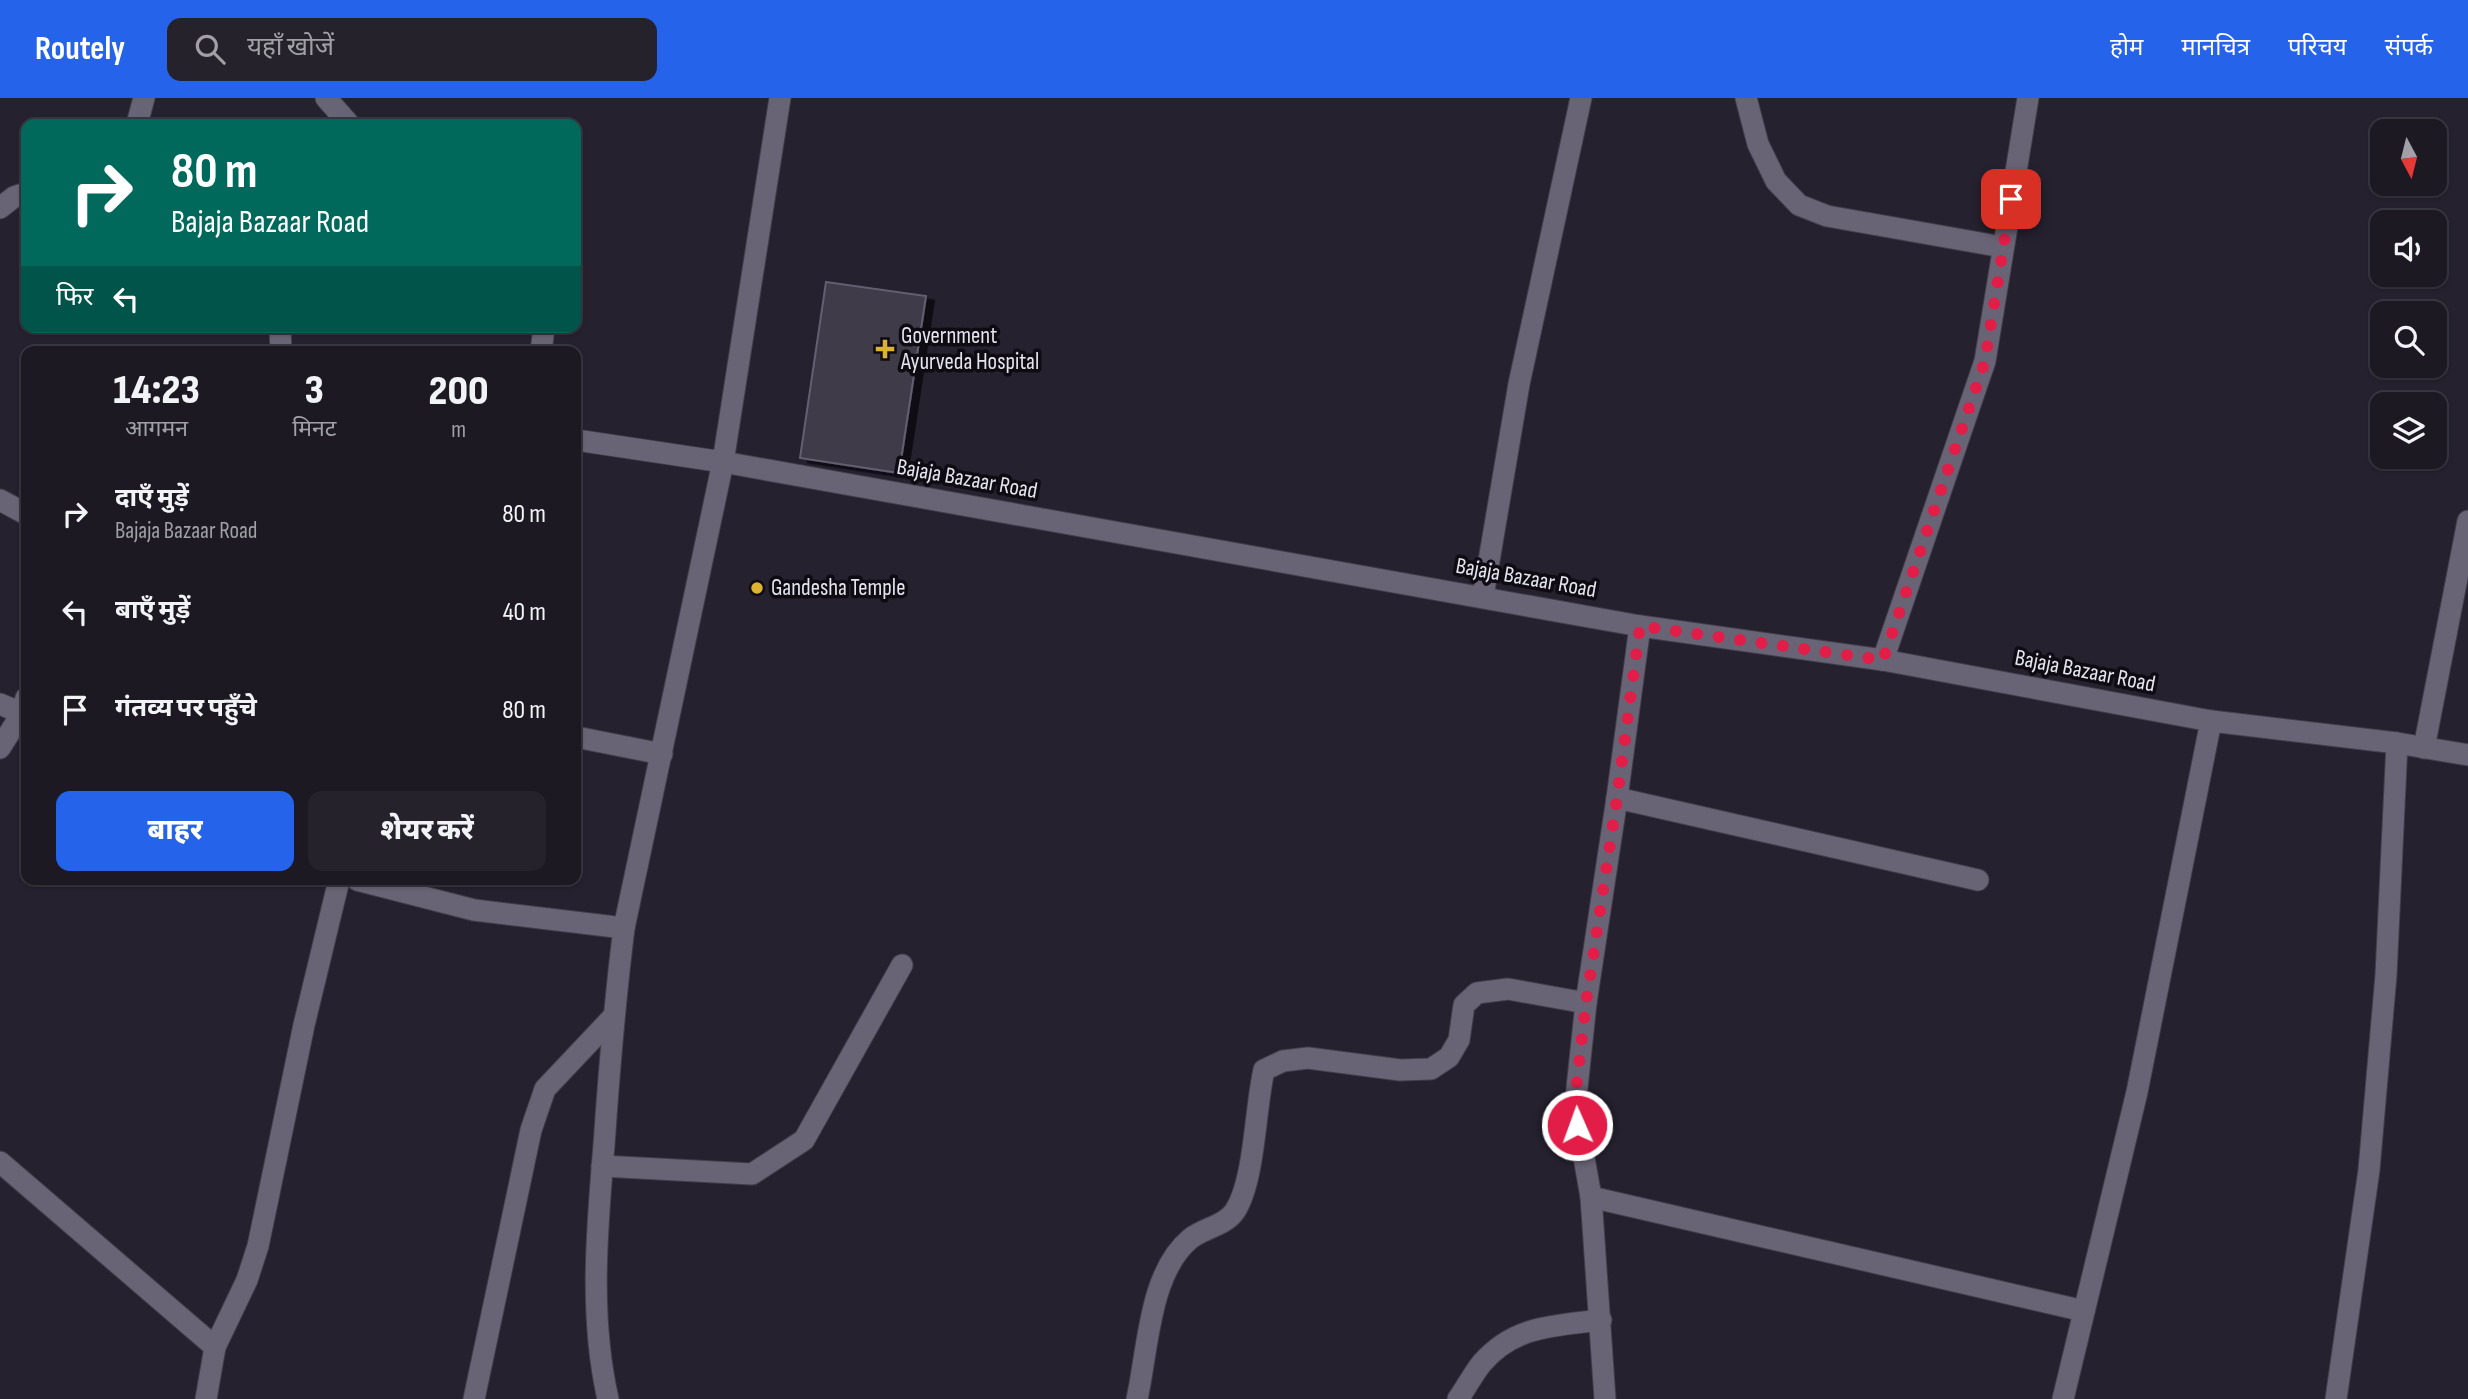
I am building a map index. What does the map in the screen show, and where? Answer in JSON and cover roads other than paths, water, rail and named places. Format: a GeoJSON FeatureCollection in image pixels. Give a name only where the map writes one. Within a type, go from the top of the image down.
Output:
{"type":"FeatureCollection","features":[{"type":"Feature","properties":{"kind":"street"},"geometry":{"type":"LineString","coordinates":[[138,119],[144,98]]}},
{"type":"Feature","properties":{"kind":"street"},"geometry":{"type":"LineString","coordinates":[[326,98],[345,119]]}},
{"type":"Feature","properties":{"kind":"street"},"geometry":{"type":"LineString","coordinates":[[608,1399],[600,1349],[596,1294],[613,1017],[624,928],[723,463],[780,98]]}},
{"type":"Feature","properties":{"kind":"street"},"geometry":{"type":"LineString","coordinates":[[1483,596],[1519,384],[1581,98]]}},
{"type":"Feature","properties":{"kind":"street"},"geometry":{"type":"LineString","coordinates":[[1746,98],[1758,144],[1776,181],[1799,205],[1828,216],[2003,247]]}},
{"type":"Feature","properties":{"kind":"street"},"geometry":{"type":"LineString","coordinates":[[1883,660],[1985,361],[2028,98]]}},
{"type":"Feature","properties":{"kind":"street"},"geometry":{"type":"LineString","coordinates":[[0,208],[21,195]]}},
{"type":"Feature","properties":{"kind":"street","name":"Bajaja Bazaar Road"},"geometry":{"type":"LineString","coordinates":[[581,441],[723,463],[1640,626],[1883,660],[2211,721],[2397,743],[2468,755]]}},
{"type":"Feature","properties":{"kind":"street"},"geometry":{"type":"LineString","coordinates":[[0,500],[21,511]]}},
{"type":"Feature","properties":{"kind":"street"},"geometry":{"type":"LineString","coordinates":[[2424,748],[2468,521]]}},
{"type":"Feature","properties":{"kind":"street"},"geometry":{"type":"LineString","coordinates":[[1605,1399],[1591,1197],[1574,1107],[1586,1003],[1640,626]]}},
{"type":"Feature","properties":{"kind":"street"},"geometry":{"type":"LineString","coordinates":[[0,704],[21,708]]}},
{"type":"Feature","properties":{"kind":"street"},"geometry":{"type":"LineString","coordinates":[[0,748],[21,715]]}},
{"type":"Feature","properties":{"kind":"street"},"geometry":{"type":"LineString","coordinates":[[2063,1399],[2137,1092],[2211,721]]}},
{"type":"Feature","properties":{"kind":"street"},"geometry":{"type":"LineString","coordinates":[[581,738],[662,754]]}},
{"type":"Feature","properties":{"kind":"street"},"geometry":{"type":"LineString","coordinates":[[2336,1399],[2369,1170],[2386,975],[2397,743]]}},
{"type":"Feature","properties":{"kind":"street"},"geometry":{"type":"LineString","coordinates":[[1617,798],[1978,880]]}},
{"type":"Feature","properties":{"kind":"street"},"geometry":{"type":"LineString","coordinates":[[206,1399],[215,1346],[247,1280],[258,1246],[304,1025],[338,885]]}},
{"type":"Feature","properties":{"kind":"street"},"geometry":{"type":"LineString","coordinates":[[376,885],[474,910],[624,928]]}},
{"type":"Feature","properties":{"kind":"street"},"geometry":{"type":"LineString","coordinates":[[602,1166],[752,1174],[804,1140],[902,965]]}},
{"type":"Feature","properties":{"kind":"street"},"geometry":{"type":"LineString","coordinates":[[1137,1399],[1160,1283],[1174,1258],[1190,1239],[1218,1225],[1235,1212],[1252,1152],[1264,1070],[1283,1061],[1308,1058],[1400,1070],[1431,1069],[1449,1057],[1459,1040],[1464,1005],[1477,993],[1508,989],[1586,1003]]}},
{"type":"Feature","properties":{"kind":"street"},"geometry":{"type":"LineString","coordinates":[[474,1399],[531,1129],[545,1089],[613,1017]]}},
{"type":"Feature","properties":{"kind":"street"},"geometry":{"type":"LineString","coordinates":[[0,1162],[215,1346]]}},
{"type":"Feature","properties":{"kind":"street"},"geometry":{"type":"LineString","coordinates":[[1591,1197],[2084,1311]]}},
{"type":"Feature","properties":{"kind":"street"},"geometry":{"type":"LineString","coordinates":[[1458,1399],[1482,1363],[1506,1341],[1530,1329],[1601,1320]]}},
{"type":"Feature","properties":{"kind":"place","name":"Government Ayurveda Hospital"},"geometry":{"type":"Point","coordinates":[885,349]}},
{"type":"Feature","properties":{"kind":"place","name":"Gandesha Temple"},"geometry":{"type":"Point","coordinates":[757,588]}}]}
